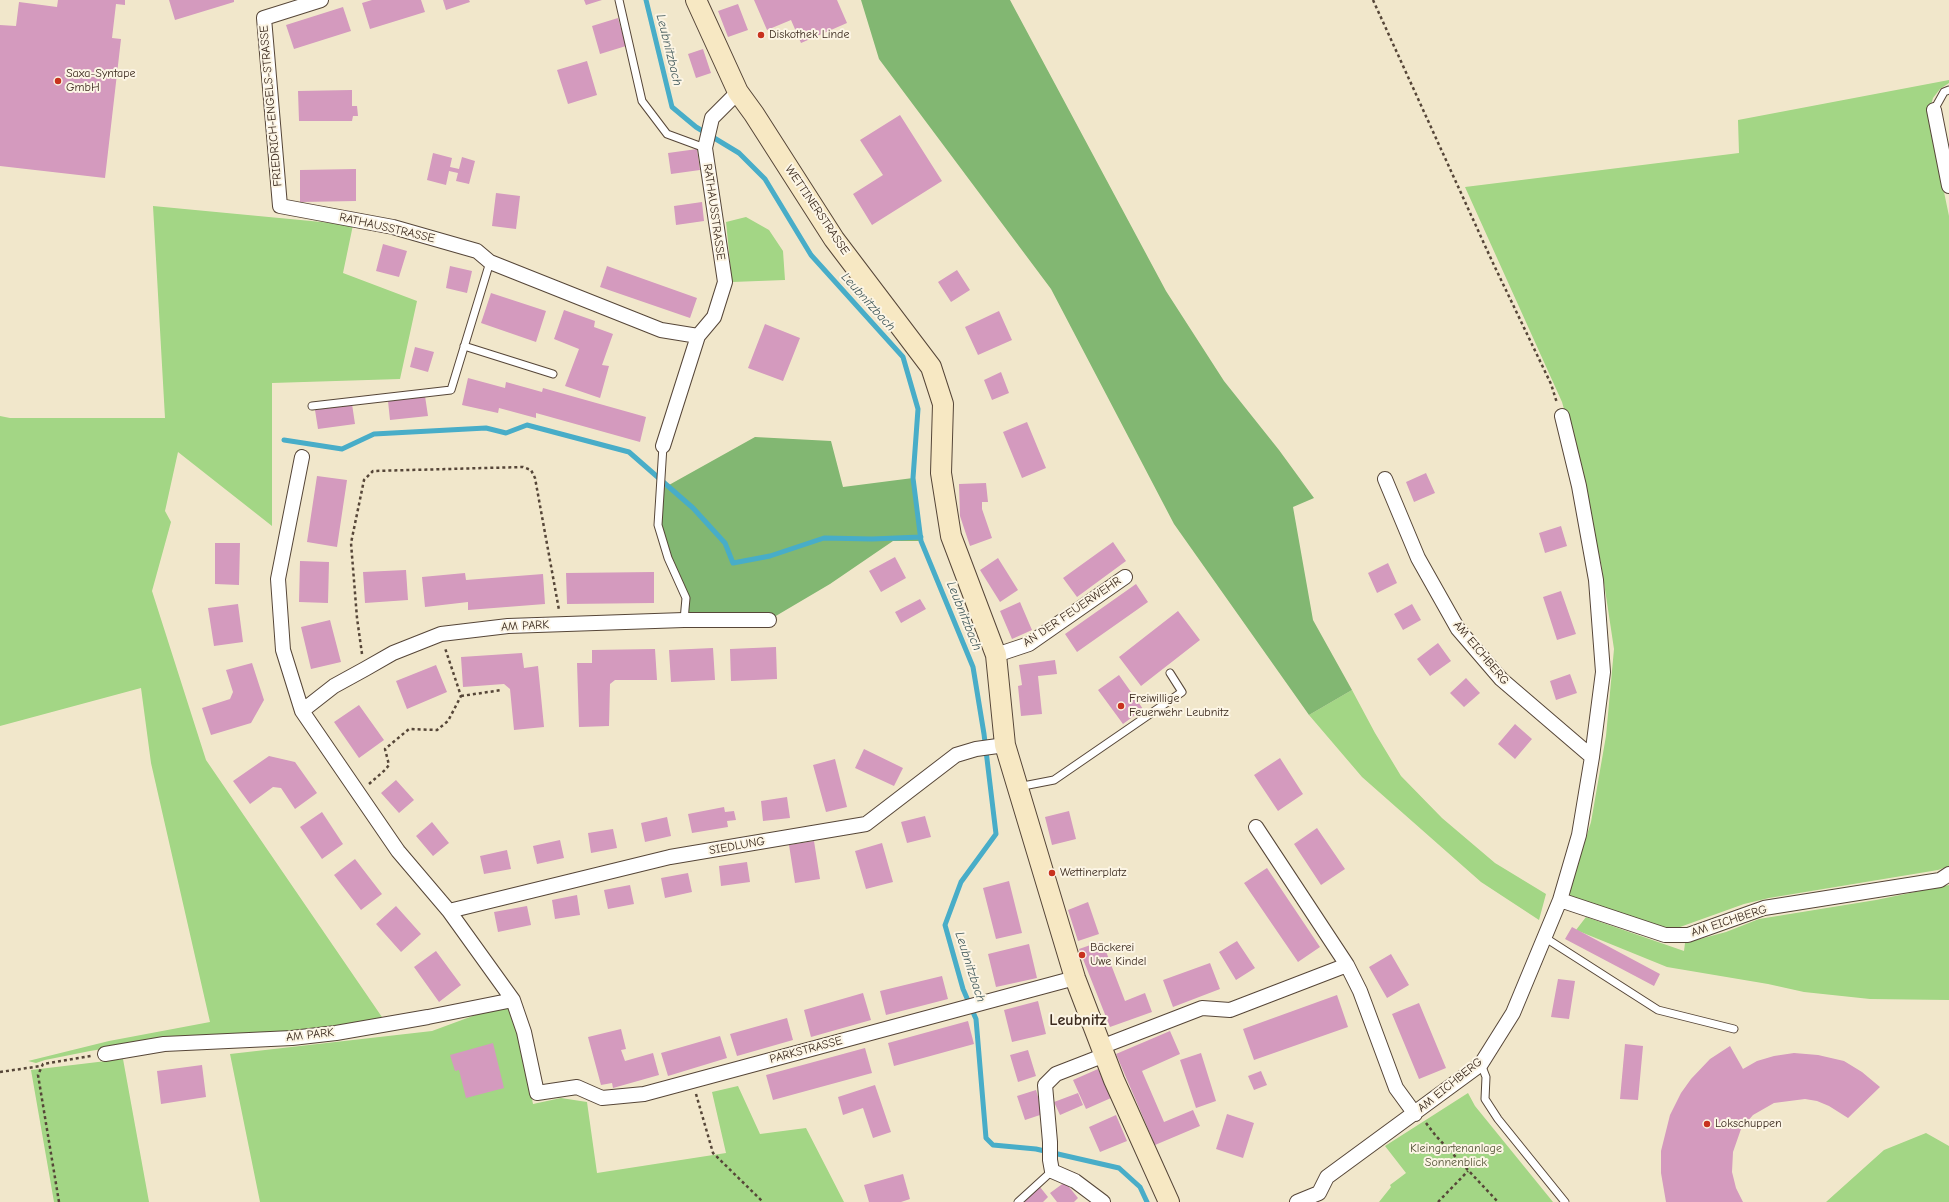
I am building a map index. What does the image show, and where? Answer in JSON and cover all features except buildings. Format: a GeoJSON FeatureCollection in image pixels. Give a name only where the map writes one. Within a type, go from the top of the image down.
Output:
{"type":"FeatureCollection","features":[{"type":"Feature","properties":{"kind":"street","name":"FRIEDRICH-ENGELS-STRASSE"},"geometry":{"type":"LineString","coordinates":[[280,206],[264,18],[321,0]]}},
{"type":"Feature","properties":{"kind":"street","name":"WETTINERSTRASSE"},"geometry":{"type":"LineString","coordinates":[[696,0],[738,92],[754,114],[834,239],[931,367],[943,404],[941,473],[951,536],[996,655],[1001,746],[1018,787]]}},
{"type":"Feature","properties":{"kind":"street","name":"RATHAUSSTRASSE"},"geometry":{"type":"LineString","coordinates":[[663,446],[698,336],[714,318],[724,282],[705,145],[712,118],[738,92]]}},
{"type":"Feature","properties":{"kind":"street"},"geometry":{"type":"LineString","coordinates":[[1934,110],[1949,186]]}},
{"type":"Feature","properties":{"kind":"street","name":"RATHAUSSTRASSE"},"geometry":{"type":"LineString","coordinates":[[280,206],[393,227],[477,251],[490,262],[661,330],[698,336]]}},
{"type":"Feature","properties":{"kind":"street","name":"AM EICHBERG"},"geometry":{"type":"LineString","coordinates":[[1297,1202],[1319,1193],[1327,1177],[1415,1114],[1481,1064],[1513,1013],[1560,900],[1579,835],[1592,757],[1603,672],[1596,580],[1579,486],[1562,416]]}},
{"type":"Feature","properties":{"kind":"street"},"geometry":{"type":"LineString","coordinates":[[302,457],[278,580],[283,650],[302,711],[398,851],[449,910],[514,1000]]}},
{"type":"Feature","properties":{"kind":"street","name":"AM EICHBERG"},"geometry":{"type":"LineString","coordinates":[[1385,479],[1418,558],[1458,629],[1501,679],[1592,757]]}},
{"type":"Feature","properties":{"kind":"street","name":"AN DER FEUERWEHR"},"geometry":{"type":"LineString","coordinates":[[996,655],[1029,644],[1125,577]]}},
{"type":"Feature","properties":{"kind":"street","name":"AM PARK"},"geometry":{"type":"LineString","coordinates":[[302,711],[334,686],[393,653],[441,634],[508,626],[684,620],[769,620]]}},
{"type":"Feature","properties":{"kind":"street","name":"SIEDLUNG"},"geometry":{"type":"LineString","coordinates":[[449,910],[670,857],[866,824],[956,755],[976,749],[1001,746]]}},
{"type":"Feature","properties":{"kind":"street"},"geometry":{"type":"LineString","coordinates":[[1018,787],[1074,978],[1103,1051],[1169,1202]]}},
{"type":"Feature","properties":{"kind":"street"},"geometry":{"type":"LineString","coordinates":[[1256,827],[1347,964],[1360,991],[1396,1088],[1415,1114]]}},
{"type":"Feature","properties":{"kind":"street","name":"AM EICHBERG"},"geometry":{"type":"LineString","coordinates":[[1560,900],[1665,936],[1688,935],[1764,908],[1940,880],[1949,874]]}},
{"type":"Feature","properties":{"kind":"street"},"geometry":{"type":"LineString","coordinates":[[1104,1202],[1075,1180],[1051,1165],[1045,1085],[1056,1074],[1103,1051],[1202,1008],[1230,1010],[1347,964]]}},
{"type":"Feature","properties":{"kind":"street","name":"PARKSTRASSE"},"geometry":{"type":"LineString","coordinates":[[514,1000],[524,1032],[537,1093],[577,1087],[602,1098],[644,1094],[1074,978]]}},
{"type":"Feature","properties":{"kind":"street","name":"AM PARK"},"geometry":{"type":"LineString","coordinates":[[105,1054],[164,1044],[292,1038],[336,1033],[514,1000]]}},
{"type":"Feature","properties":{"kind":"lane"},"geometry":{"type":"LineString","coordinates":[[619,0],[642,101],[667,134],[705,145]]}},
{"type":"Feature","properties":{"kind":"lane"},"geometry":{"type":"LineString","coordinates":[[1934,110],[1944,92],[1949,90]]}},
{"type":"Feature","properties":{"kind":"lane"},"geometry":{"type":"LineString","coordinates":[[312,406],[451,390],[490,262]]}},
{"type":"Feature","properties":{"kind":"lane"},"geometry":{"type":"LineString","coordinates":[[464,346],[553,374]]}},
{"type":"Feature","properties":{"kind":"lane"},"geometry":{"type":"LineString","coordinates":[[663,446],[658,525],[668,558],[686,598],[684,620]]}},
{"type":"Feature","properties":{"kind":"lane"},"geometry":{"type":"LineString","coordinates":[[1018,787],[1054,780],[1182,692],[1170,673]]}},
{"type":"Feature","properties":{"kind":"lane"},"geometry":{"type":"LineString","coordinates":[[1544,937],[1658,1010],[1734,1029]]}},
{"type":"Feature","properties":{"kind":"lane"},"geometry":{"type":"LineString","coordinates":[[1481,1064],[1486,1077],[1485,1099],[1498,1119],[1564,1202]]}},
{"type":"Feature","properties":{"kind":"lane"},"geometry":{"type":"LineString","coordinates":[[1018,1202],[1051,1165]]}},
{"type":"Feature","properties":{"kind":"path"},"geometry":{"type":"LineString","coordinates":[[1373,0],[1550,384],[1562,416]]}},
{"type":"Feature","properties":{"kind":"path"},"geometry":{"type":"LineString","coordinates":[[365,669],[357,618],[351,543],[364,480],[373,471],[523,467],[531,470],[535,478],[561,625]]}},
{"type":"Feature","properties":{"kind":"path"},"geometry":{"type":"LineString","coordinates":[[358,793],[389,765],[385,749],[409,729],[437,730],[448,721],[461,696],[441,634]]}},
{"type":"Feature","properties":{"kind":"path"},"geometry":{"type":"LineString","coordinates":[[461,696],[502,690]]}},
{"type":"Feature","properties":{"kind":"path"},"geometry":{"type":"LineString","coordinates":[[0,1072],[105,1054]]}},
{"type":"Feature","properties":{"kind":"path"},"geometry":{"type":"LineString","coordinates":[[42,1066],[38,1075],[59,1202]]}},
{"type":"Feature","properties":{"kind":"path"},"geometry":{"type":"LineString","coordinates":[[692,1080],[713,1153],[763,1202]]}},
{"type":"Feature","properties":{"kind":"path"},"geometry":{"type":"LineString","coordinates":[[1415,1114],[1425,1121],[1468,1171],[1498,1202]]}},
{"type":"Feature","properties":{"kind":"path"},"geometry":{"type":"LineString","coordinates":[[1438,1202],[1468,1171]]}},
{"type":"Feature","properties":{"kind":"green space"},"geometry":{"type":"Polygon","coordinates":[[[861,0],[1010,0],[1166,291],[1224,381],[1279,450],[1314,498],[1293,507],[1313,620],[1352,690],[1309,715],[1174,524],[1051,289],[879,59],[861,0]]]}},
{"type":"Feature","properties":{"kind":"green space"},"geometry":{"type":"Polygon","coordinates":[[[1949,80],[1949,83],[1940,89],[1933,98],[1928,115],[1949,216],[1949,866],[1938,870],[1769,898],[1744,904],[1680,927],[1663,928],[1568,896],[1591,822],[1606,736],[1614,649],[1601,563],[1573,441],[1562,402],[1465,187],[1739,153],[1738,120],[1949,80]]]}},
{"type":"Feature","properties":{"kind":"green space"},"geometry":{"type":"Polygon","coordinates":[[[153,206],[353,225],[343,273],[417,301],[400,379],[272,383],[272,526],[178,452],[165,511],[171,522],[152,591],[206,760],[384,1020],[297,1032],[145,1042],[90,1051],[36,1063],[28,1061],[109,1041],[210,1022],[151,763],[141,688],[0,726],[0,416],[10,418],[165,418],[153,206]]]}},
{"type":"Feature","properties":{"kind":"green space"},"geometry":{"type":"Polygon","coordinates":[[[746,217],[769,230],[783,251],[785,280],[732,282],[726,222],[746,217]]]}},
{"type":"Feature","properties":{"kind":"green space"},"geometry":{"type":"Polygon","coordinates":[[[755,437],[831,441],[843,487],[913,478],[921,541],[893,541],[830,584],[769,620],[684,620],[686,598],[658,525],[660,490],[755,437]]]}},
{"type":"Feature","properties":{"kind":"green space"},"geometry":{"type":"Polygon","coordinates":[[[1352,690],[1375,733],[1401,776],[1442,818],[1495,863],[1546,894],[1539,920],[1481,882],[1362,777],[1309,715],[1352,690]]]}},
{"type":"Feature","properties":{"kind":"green space"},"geometry":{"type":"Polygon","coordinates":[[[1949,885],[1949,1000],[1870,999],[1804,992],[1768,984],[1667,967],[1576,930],[1586,917],[1684,951],[1685,943],[1726,932],[1759,919],[1876,900],[1949,885]]]}},
{"type":"Feature","properties":{"kind":"green space"},"geometry":{"type":"Polygon","coordinates":[[[508,1003],[518,1031],[533,1104],[561,1098],[587,1102],[597,1173],[726,1153],[712,1092],[738,1086],[760,1134],[806,1128],[844,1202],[260,1202],[230,1054],[432,1031],[508,1003]]]}},
{"type":"Feature","properties":{"kind":"green space"},"geometry":{"type":"Polygon","coordinates":[[[123,1059],[149,1202],[54,1202],[31,1070],[123,1059]]]}},
{"type":"Feature","properties":{"kind":"green space","name":"Kleingartenanlage Sonnenblick"},"geometry":{"type":"Polygon","coordinates":[[[1468,1093],[1475,1106],[1553,1202],[1379,1202],[1391,1187],[1390,1185],[1406,1173],[1385,1146],[1468,1093]]]}},
{"type":"Feature","properties":{"kind":"green space"},"geometry":{"type":"Polygon","coordinates":[[[1926,1133],[1949,1146],[1949,1202],[1826,1202],[1884,1150],[1926,1133]]]}},
{"type":"Feature","properties":{"kind":"waterway","name":"Leubnitzbach"},"geometry":{"type":"LineString","coordinates":[[646,0],[672,107],[696,127],[739,153],[765,179],[811,255],[903,357],[918,409],[913,478],[921,541],[973,667],[984,734],[996,834],[961,882],[945,925],[963,989],[976,1019],[986,1138],[993,1145],[1036,1149],[1119,1168],[1140,1187],[1147,1202]]}},
{"type":"Feature","properties":{"kind":"waterway"},"geometry":{"type":"LineString","coordinates":[[284,440],[342,449],[374,434],[486,428],[506,433],[527,425],[629,452],[693,508],[725,543],[733,563],[770,556],[824,538],[872,539],[921,537]]}},
{"type":"Feature","properties":{"kind":"place","name":"Diskothek Linde"},"geometry":{"type":"Point","coordinates":[761,35]}},
{"type":"Feature","properties":{"kind":"place","name":"Saxa-Syntape GmbH"},"geometry":{"type":"Point","coordinates":[58,81]}},
{"type":"Feature","properties":{"kind":"place","name":"Freiwillige Feuerwehr Leubnitz"},"geometry":{"type":"Point","coordinates":[1121,706]}},
{"type":"Feature","properties":{"kind":"place","name":"Wettinerplatz"},"geometry":{"type":"Point","coordinates":[1052,873]}},
{"type":"Feature","properties":{"kind":"place","name":"Bäckerei Uwe Kindel"},"geometry":{"type":"Point","coordinates":[1082,955]}},
{"type":"Feature","properties":{"kind":"place","name":"Lokschuppen"},"geometry":{"type":"Point","coordinates":[1707,1124]}},
{"type":"Feature","properties":{"kind":"district","name":"Leubnitz"},"geometry":{"type":"Point","coordinates":[1078,1020]}}]}
